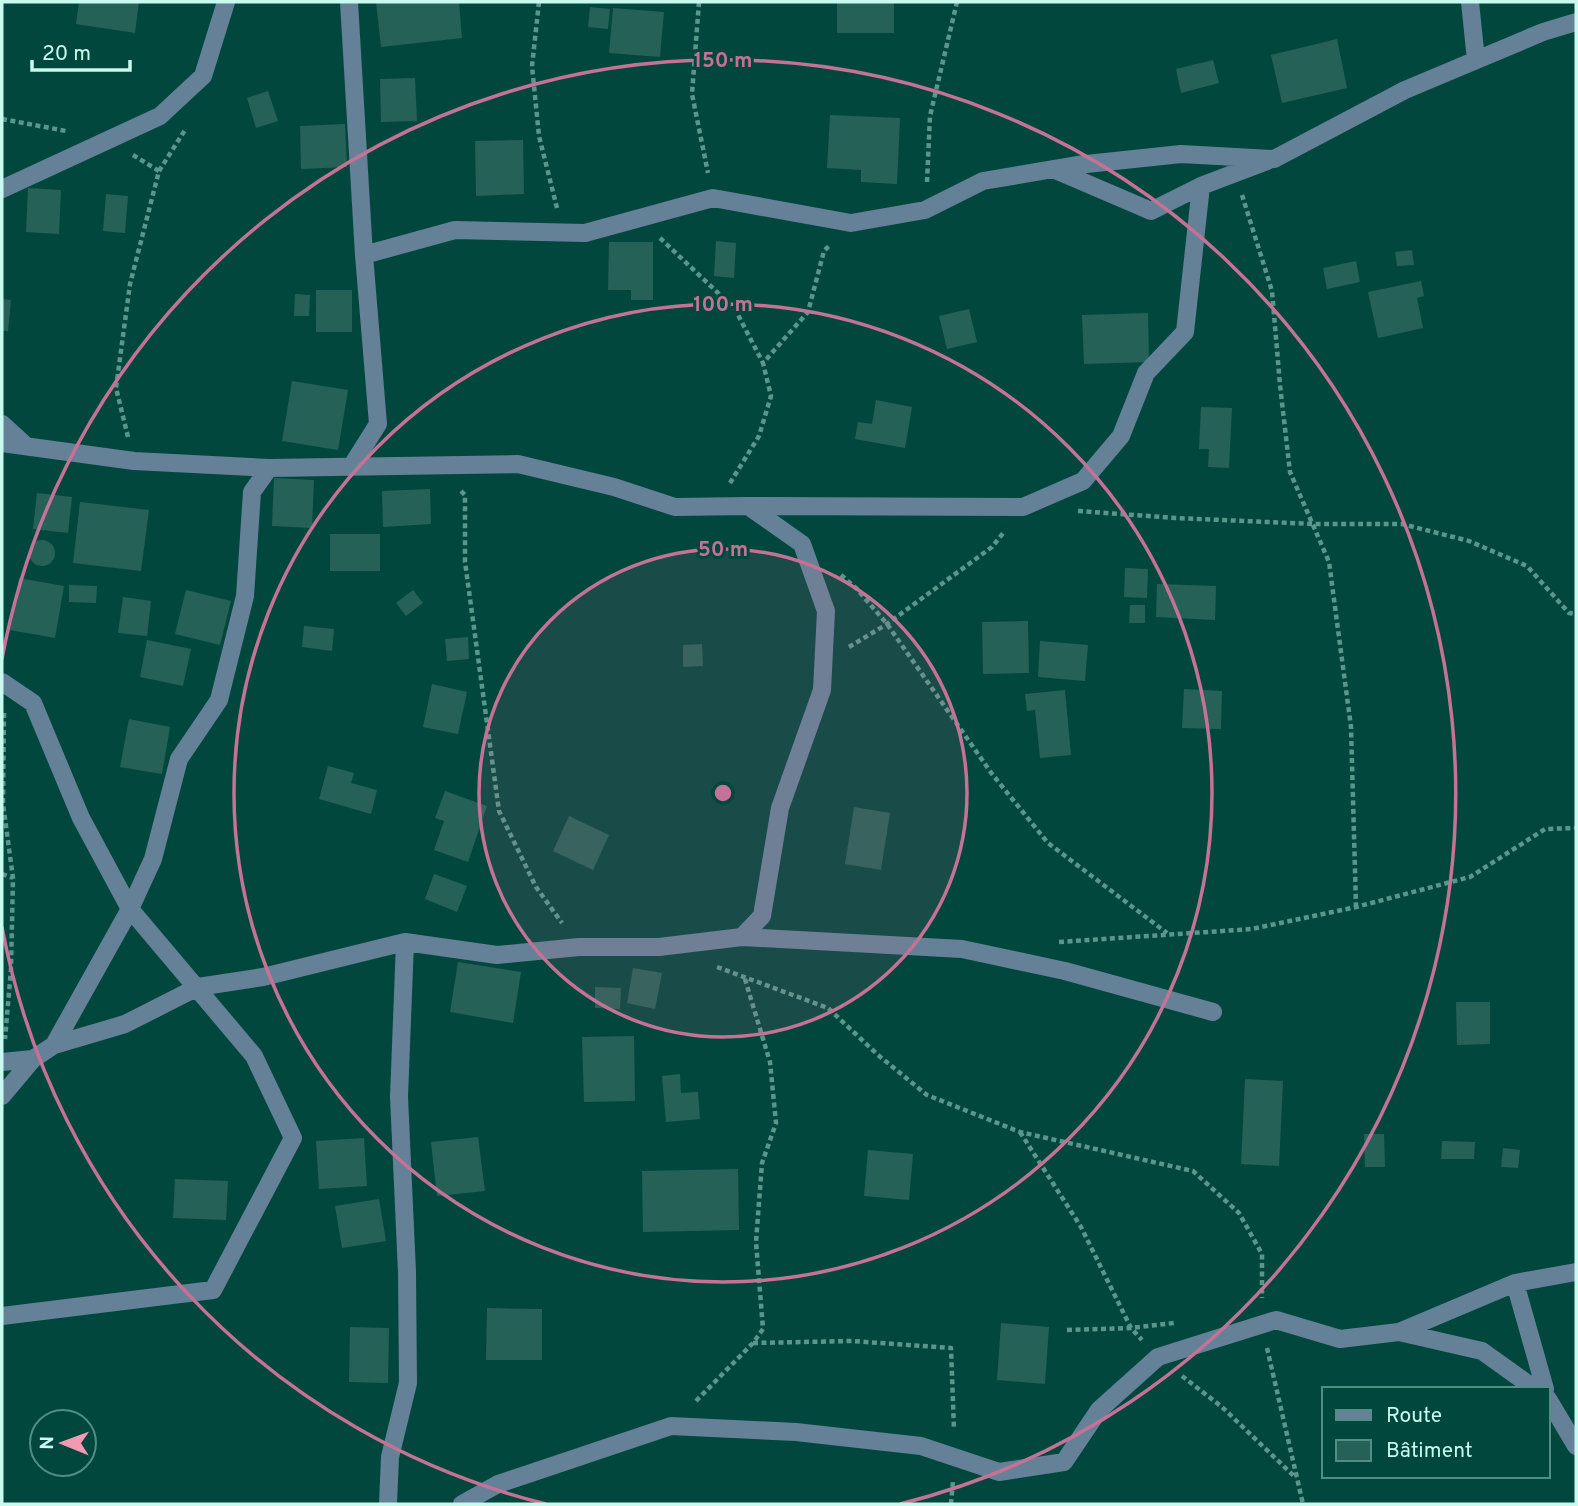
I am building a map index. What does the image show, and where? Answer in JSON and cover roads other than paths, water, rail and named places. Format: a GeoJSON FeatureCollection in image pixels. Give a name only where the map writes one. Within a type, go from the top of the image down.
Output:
{"type":"FeatureCollection","features":[{"type":"Feature","properties":{"kind":"street"},"geometry":{"type":"LineString","coordinates":[[2,189],[160,116],[203,76],[226,2]]}},
{"type":"Feature","properties":{"kind":"street"},"geometry":{"type":"LineString","coordinates":[[349,2],[364,255],[378,424],[351,467]]}},
{"type":"Feature","properties":{"kind":"street"},"geometry":{"type":"LineString","coordinates":[[1470,2],[1476,60]]}},
{"type":"Feature","properties":{"kind":"street"},"geometry":{"type":"LineString","coordinates":[[1053,169],[1151,211],[1201,186],[1274,159],[1405,90],[1543,32],[1576,22]]}},
{"type":"Feature","properties":{"kind":"street"},"geometry":{"type":"LineString","coordinates":[[364,255],[455,230],[585,233],[713,198],[851,223],[925,211],[983,181],[1053,169],[1181,155],[1274,159]]}},
{"type":"Feature","properties":{"kind":"street"},"geometry":{"type":"LineString","coordinates":[[2,443],[134,461],[269,468],[518,464],[614,487],[675,508],[1023,507],[1083,481],[1121,436],[1146,373],[1185,332],[1201,186]]}},
{"type":"Feature","properties":{"kind":"street"},"geometry":{"type":"LineString","coordinates":[[2,424],[25,445]]}},
{"type":"Feature","properties":{"kind":"street"},"geometry":{"type":"LineString","coordinates":[[54,1045],[130,909],[153,859],[180,759],[219,699],[245,596],[252,492],[269,468]]}},
{"type":"Feature","properties":{"kind":"street"},"geometry":{"type":"LineString","coordinates":[[741,937],[762,916],[780,807],[822,690],[826,611],[802,544],[748,506]]}},
{"type":"Feature","properties":{"kind":"street"},"geometry":{"type":"LineString","coordinates":[[2,682],[33,703],[80,818],[130,909],[254,1056],[293,1138],[213,1290],[2,1316]]}},
{"type":"Feature","properties":{"kind":"street"},"geometry":{"type":"LineString","coordinates":[[2,1096],[33,1059],[54,1045],[125,1024],[198,987],[263,977],[405,942],[497,955],[579,947],[659,947],[741,937],[962,949],[1065,971],[1213,1012]]}},
{"type":"Feature","properties":{"kind":"street"},"geometry":{"type":"LineString","coordinates":[[388,1504],[390,1457],[408,1382],[407,1272],[398,1097],[405,942]]}},
{"type":"Feature","properties":{"kind":"street"},"geometry":{"type":"LineString","coordinates":[[2,1062],[33,1059]]}},
{"type":"Feature","properties":{"kind":"street"},"geometry":{"type":"LineString","coordinates":[[462,1504],[498,1484],[671,1426],[796,1432],[921,1446],[999,1472],[1064,1462],[1099,1410],[1158,1357],[1276,1320],[1340,1339],[1399,1332],[1515,1283],[1576,1272]]}},
{"type":"Feature","properties":{"kind":"street"},"geometry":{"type":"LineString","coordinates":[[1515,1283],[1544,1387]]}},
{"type":"Feature","properties":{"kind":"street"},"geometry":{"type":"LineString","coordinates":[[1399,1332],[1482,1351],[1532,1387]]}},
{"type":"Feature","properties":{"kind":"street"},"geometry":{"type":"LineString","coordinates":[[1550,1402],[1576,1446]]}}]}
